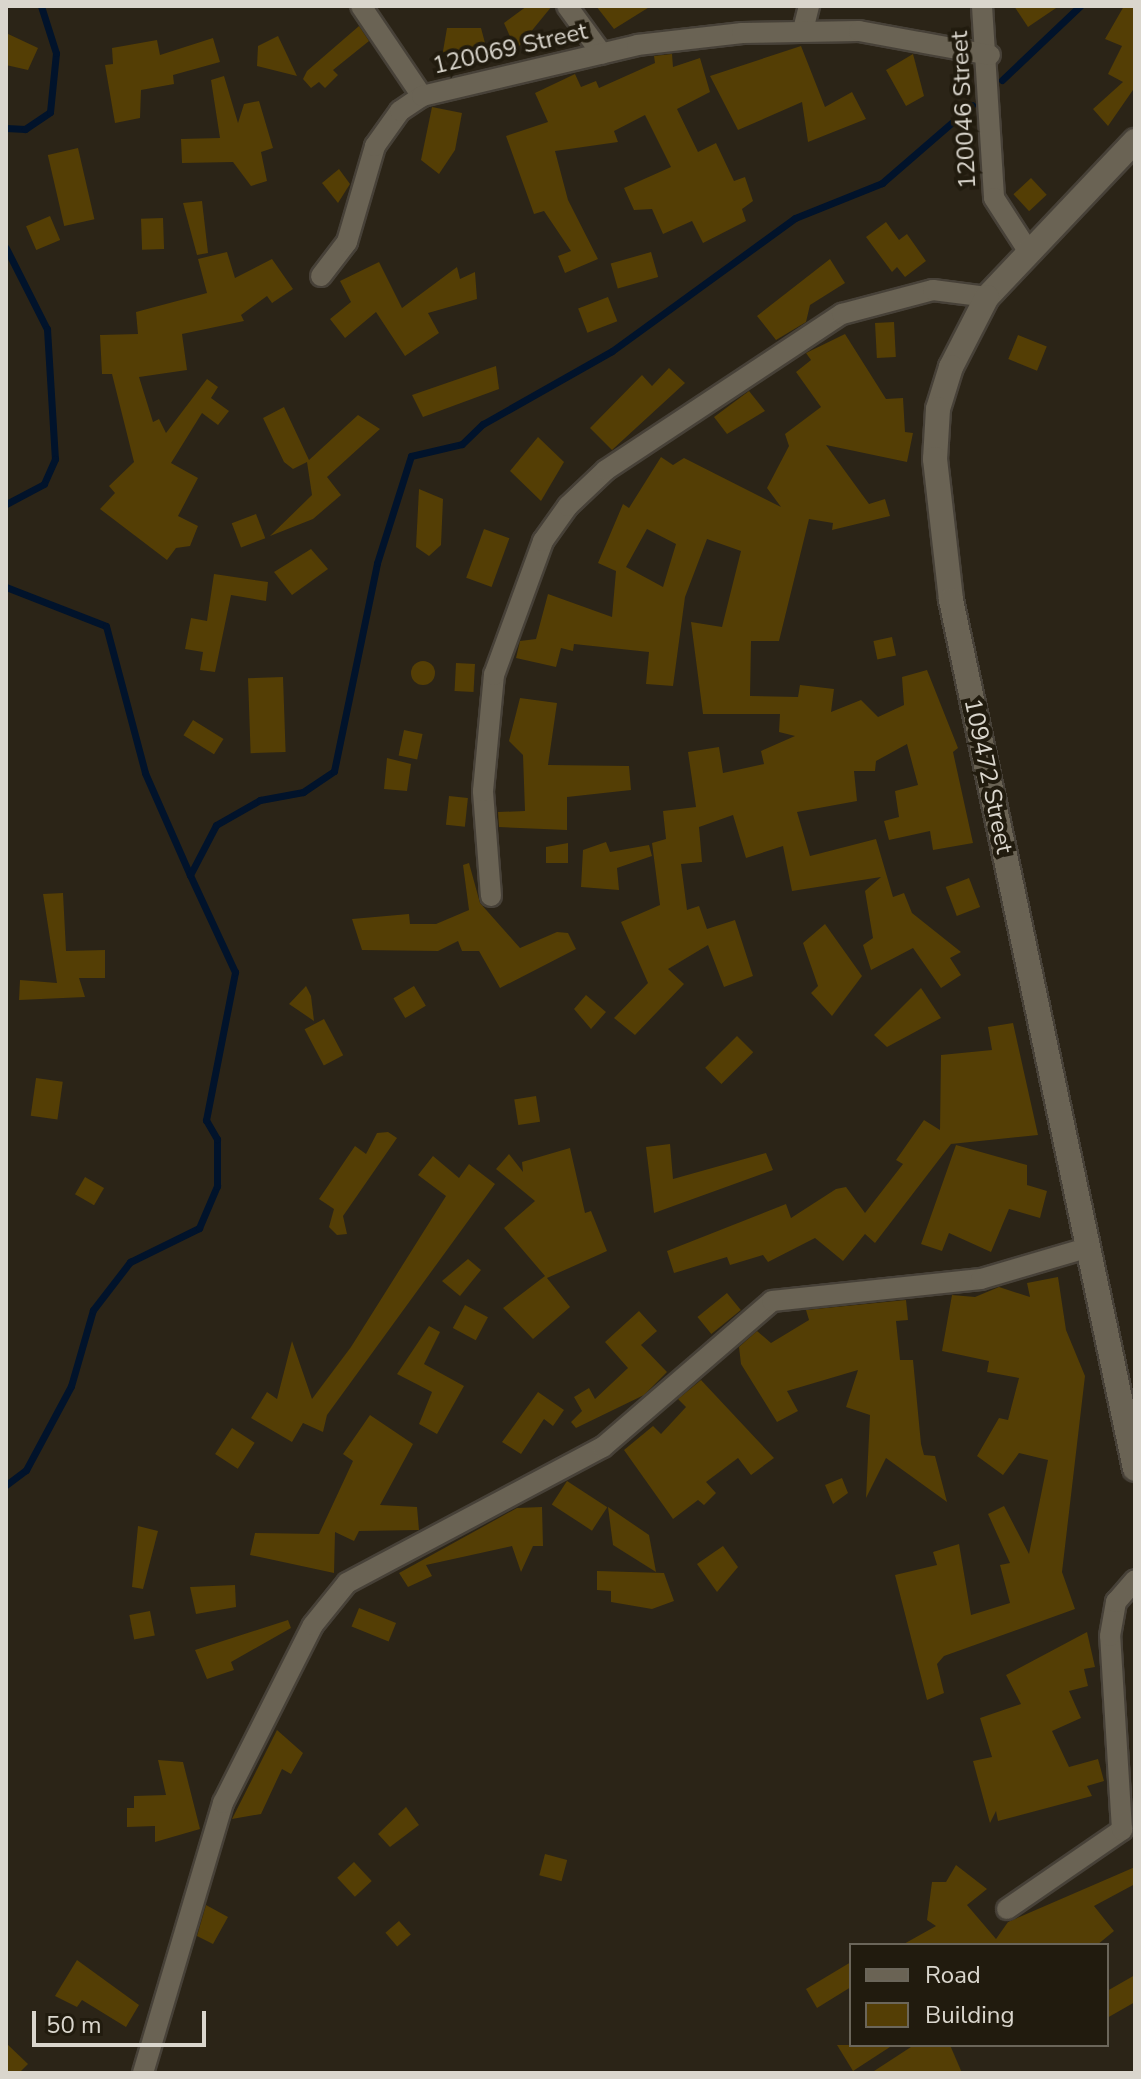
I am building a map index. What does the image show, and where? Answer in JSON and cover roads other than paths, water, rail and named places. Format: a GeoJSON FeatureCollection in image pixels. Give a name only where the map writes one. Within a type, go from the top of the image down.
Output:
{"type":"FeatureCollection","features":[{"type":"Feature","properties":{"kind":"street"},"geometry":{"type":"LineString","coordinates":[[321,276],[347,242],[375,146],[400,111],[422,96],[361,6]]}},
{"type":"Feature","properties":{"kind":"street"},"geometry":{"type":"LineString","coordinates":[[567,6],[602,54]]}},
{"type":"Feature","properties":{"kind":"street"},"geometry":{"type":"LineString","coordinates":[[803,30],[809,6]]}},
{"type":"Feature","properties":{"kind":"street","name":"120046 Street"},"geometry":{"type":"LineString","coordinates":[[982,6],[990,55],[994,198],[1027,249]]}},
{"type":"Feature","properties":{"kind":"street","name":"120069 Street"},"geometry":{"type":"LineString","coordinates":[[422,96],[680,38],[803,30],[899,35],[990,55]]}},
{"type":"Feature","properties":{"kind":"street","name":"109472 Street"},"geometry":{"type":"LineString","coordinates":[[1135,141],[1027,249],[987,297],[938,409],[939,509],[951,600],[1135,1469]]}},
{"type":"Feature","properties":{"kind":"street"},"geometry":{"type":"LineString","coordinates":[[491,896],[483,791],[494,675],[543,541],[568,506],[606,470],[842,314],[933,290],[987,297]]}},
{"type":"Feature","properties":{"kind":"street"},"geometry":{"type":"LineString","coordinates":[[143,2073],[223,1803],[313,1625],[347,1583],[603,1447],[772,1301],[981,1279],[1086,1248]]}},
{"type":"Feature","properties":{"kind":"street"},"geometry":{"type":"LineString","coordinates":[[1007,1909],[1122,1830],[1110,1636],[1119,1595],[1135,1580]]}},
{"type":"Feature","properties":{"kind":"waterway"},"geometry":{"type":"LineString","coordinates":[[6,128],[25,129],[50,112],[56,53],[41,6]]}},
{"type":"Feature","properties":{"kind":"waterway"},"geometry":{"type":"LineString","coordinates":[[1002,80],[1080,6]]}},
{"type":"Feature","properties":{"kind":"waterway"},"geometry":{"type":"LineString","coordinates":[[6,1485],[26,1470],[71,1386],[93,1310],[130,1262],[199,1228],[217,1186],[217,1139],[206,1120],[235,972],[190,875],[216,825],[260,800],[303,792],[334,771],[377,563],[411,456],[462,444],[483,424],[612,351],[795,218],[882,183],[972,105]]}},
{"type":"Feature","properties":{"kind":"waterway"},"geometry":{"type":"LineString","coordinates":[[6,248],[47,329],[55,459],[44,484],[6,504]]}},
{"type":"Feature","properties":{"kind":"waterway"},"geometry":{"type":"LineString","coordinates":[[6,587],[106,626],[145,773],[190,875]]}}]}
